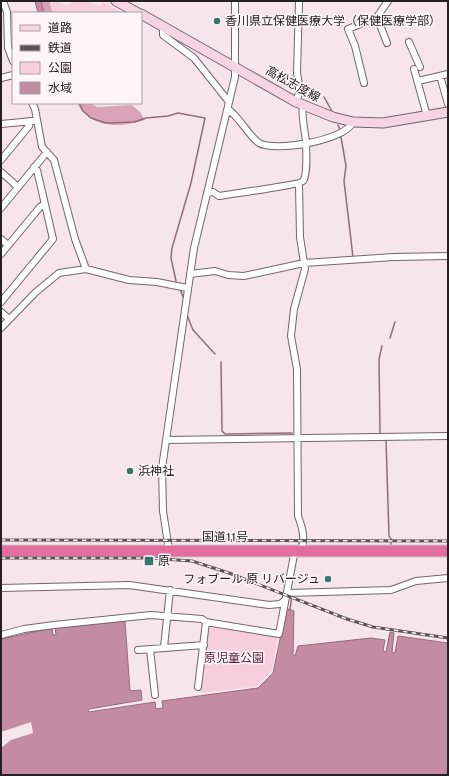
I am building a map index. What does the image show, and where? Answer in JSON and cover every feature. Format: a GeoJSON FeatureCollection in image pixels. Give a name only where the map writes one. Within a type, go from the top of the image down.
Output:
{"type":"FeatureCollection","features":[{"type":"Feature","properties":{"kind":"highway","name":"国道11号"},"geometry":{"type":"LineString","coordinates":[[1,551],[448,551]]}},
{"type":"Feature","properties":{"kind":"main road"},"geometry":{"type":"LineString","coordinates":[[116,1],[136,12]]}},
{"type":"Feature","properties":{"kind":"main road","name":"高松志度線"},"geometry":{"type":"LineString","coordinates":[[142,15],[299,104],[333,117],[353,122],[383,123],[448,112]]}},
{"type":"Feature","properties":{"kind":"street"},"geometry":{"type":"LineString","coordinates":[[3,1],[7,12],[4,26],[8,48],[12,58]]}},
{"type":"Feature","properties":{"kind":"street"},"geometry":{"type":"LineString","coordinates":[[169,550],[162,491],[162,468],[194,248],[228,109],[236,67],[235,1]]}},
{"type":"Feature","properties":{"kind":"street"},"geometry":{"type":"LineString","coordinates":[[207,192],[213,192],[219,196],[299,184],[305,178],[306,143],[299,104],[300,90],[297,73],[299,1]]}},
{"type":"Feature","properties":{"kind":"street"},"geometry":{"type":"LineString","coordinates":[[364,83],[355,46],[348,29],[377,17],[388,1]]}},
{"type":"Feature","properties":{"kind":"street"},"geometry":{"type":"LineString","coordinates":[[377,17],[387,43]]}},
{"type":"Feature","properties":{"kind":"street"},"geometry":{"type":"LineString","coordinates":[[163,26],[164,35],[194,58],[229,102]]}},
{"type":"Feature","properties":{"kind":"street"},"geometry":{"type":"LineString","coordinates":[[409,42],[417,68],[418,81],[427,116]]}},
{"type":"Feature","properties":{"kind":"street"},"geometry":{"type":"LineString","coordinates":[[418,81],[448,74]]}},
{"type":"Feature","properties":{"kind":"street"},"geometry":{"type":"LineString","coordinates":[[2,76],[12,75]]}},
{"type":"Feature","properties":{"kind":"street"},"geometry":{"type":"LineString","coordinates":[[440,76],[448,104]]}},
{"type":"Feature","properties":{"kind":"street"},"geometry":{"type":"LineString","coordinates":[[33,104],[35,108],[33,121],[42,147],[54,160],[75,239],[86,269]]}},
{"type":"Feature","properties":{"kind":"street"},"geometry":{"type":"LineString","coordinates":[[228,109],[239,117],[259,143],[272,146],[317,142],[343,133],[351,127],[353,122]]}},
{"type":"Feature","properties":{"kind":"street"},"geometry":{"type":"LineString","coordinates":[[1,124],[33,121]]}},
{"type":"Feature","properties":{"kind":"street"},"geometry":{"type":"LineString","coordinates":[[1,160],[33,121]]}},
{"type":"Feature","properties":{"kind":"street"},"geometry":{"type":"LineString","coordinates":[[1,208],[47,152]]}},
{"type":"Feature","properties":{"kind":"street"},"geometry":{"type":"LineString","coordinates":[[1,302],[53,239],[37,170],[34,167]]}},
{"type":"Feature","properties":{"kind":"street"},"geometry":{"type":"LineString","coordinates":[[1,172],[18,187]]}},
{"type":"Feature","properties":{"kind":"street"},"geometry":{"type":"LineString","coordinates":[[1,636],[24,629],[151,615],[168,615],[202,619],[206,622],[279,634],[296,550],[302,547],[304,534],[298,516],[297,370],[291,336],[292,322],[305,269],[300,237],[299,184]]}},
{"type":"Feature","properties":{"kind":"street"},"geometry":{"type":"LineString","coordinates":[[1,254],[40,207],[45,204]]}},
{"type":"Feature","properties":{"kind":"street"},"geometry":{"type":"LineString","coordinates":[[1,239],[8,245]]}},
{"type":"Feature","properties":{"kind":"street"},"geometry":{"type":"LineString","coordinates":[[190,274],[215,271],[228,275],[244,276],[304,263],[394,257],[448,256]]}},
{"type":"Feature","properties":{"kind":"street"},"geometry":{"type":"LineString","coordinates":[[1,328],[36,292],[59,273],[86,269],[128,280],[157,282],[187,288]]}},
{"type":"Feature","properties":{"kind":"street"},"geometry":{"type":"LineString","coordinates":[[1,312],[9,319]]}},
{"type":"Feature","properties":{"kind":"street"},"geometry":{"type":"LineString","coordinates":[[166,440],[448,436]]}},
{"type":"Feature","properties":{"kind":"street"},"geometry":{"type":"LineString","coordinates":[[288,593],[391,590],[416,581],[448,578]]}},
{"type":"Feature","properties":{"kind":"street"},"geometry":{"type":"LineString","coordinates":[[1,588],[129,585],[269,606],[280,604],[285,600]]}},
{"type":"Feature","properties":{"kind":"street"},"geometry":{"type":"LineString","coordinates":[[164,647],[170,590]]}},
{"type":"Feature","properties":{"kind":"street"},"geometry":{"type":"LineString","coordinates":[[198,687],[206,622]]}},
{"type":"Feature","properties":{"kind":"street"},"geometry":{"type":"LineString","coordinates":[[138,650],[204,645]]}},
{"type":"Feature","properties":{"kind":"street"},"geometry":{"type":"LineString","coordinates":[[150,649],[155,695]]}},
{"type":"Feature","properties":{"kind":"green space"},"geometry":{"type":"Polygon","coordinates":[[[55,1],[67,5],[73,1],[87,1],[100,6],[103,2],[121,12],[53,12],[50,5],[55,1]]]}},
{"type":"Feature","properties":{"kind":"green space","name":"原児童公園"},"geometry":{"type":"Polygon","coordinates":[[[208,625],[278,636],[272,670],[258,686],[201,693],[208,625]]]}},
{"type":"Feature","properties":{"kind":"shaded area"},"geometry":{"type":"Polygon","coordinates":[[[41,1],[51,1],[50,5],[53,12],[44,12],[41,1]]]}},
{"type":"Feature","properties":{"kind":"shaded area"},"geometry":{"type":"Polygon","coordinates":[[[78,104],[92,104],[97,107],[132,105],[140,112],[145,120],[136,123],[116,125],[107,124],[90,118],[83,112],[78,104]]]}},
{"type":"Feature","properties":{"kind":"water"},"geometry":{"type":"Polygon","coordinates":[[[35,1],[41,1],[44,12],[38,12],[35,1]]]}},
{"type":"Feature","properties":{"kind":"water"},"geometry":{"type":"Polygon","coordinates":[[[289,609],[294,611],[293,655],[295,656],[298,646],[371,638],[385,640],[383,651],[386,652],[390,632],[394,633],[392,652],[394,653],[398,636],[448,643],[448,775],[1,775],[1,639],[52,628],[53,635],[56,635],[55,628],[125,621],[130,691],[141,690],[142,700],[89,709],[88,711],[155,702],[156,709],[163,708],[162,701],[258,688],[273,673],[286,610],[289,609]]]}},
{"type":"Feature","properties":{"kind":"pier"},"geometry":{"type":"Polygon","coordinates":[[[31,722],[33,733],[11,740],[1,748],[1,732],[31,722]]]}},
{"type":"Feature","properties":{"kind":"waterway"},"geometry":{"type":"LineString","coordinates":[[324,97],[333,113]]}},
{"type":"Feature","properties":{"kind":"waterway"},"geometry":{"type":"LineString","coordinates":[[80,104],[83,111],[91,118],[106,123],[134,122],[146,118],[168,116],[178,113],[205,118],[191,183],[172,248],[171,258],[176,281]]}},
{"type":"Feature","properties":{"kind":"waterway"},"geometry":{"type":"LineString","coordinates":[[338,125],[340,130]]}},
{"type":"Feature","properties":{"kind":"waterway"},"geometry":{"type":"LineString","coordinates":[[341,137],[346,166],[344,181],[353,257]]}},
{"type":"Feature","properties":{"kind":"waterway"},"geometry":{"type":"LineString","coordinates":[[180,289],[183,297]]}},
{"type":"Feature","properties":{"kind":"waterway"},"geometry":{"type":"LineString","coordinates":[[187,315],[193,330],[215,354]]}},
{"type":"Feature","properties":{"kind":"waterway"},"geometry":{"type":"LineString","coordinates":[[390,338],[395,322]]}},
{"type":"Feature","properties":{"kind":"waterway"},"geometry":{"type":"LineString","coordinates":[[380,433],[379,359],[382,346]]}},
{"type":"Feature","properties":{"kind":"waterway"},"geometry":{"type":"LineString","coordinates":[[221,362],[222,431],[225,434],[292,433]]}},
{"type":"Feature","properties":{"kind":"waterway"},"geometry":{"type":"LineString","coordinates":[[386,440],[389,536],[391,539],[391,546]]}},
{"type":"Feature","properties":{"kind":"waterway"},"geometry":{"type":"LineString","coordinates":[[299,545],[300,536]]}},
{"type":"Feature","properties":{"kind":"waterway"},"geometry":{"type":"LineString","coordinates":[[290,610],[292,594]]}},
{"type":"Feature","properties":{"kind":"railway"},"geometry":{"type":"LineString","coordinates":[[1,540],[448,541]]}},
{"type":"Feature","properties":{"kind":"railway"},"geometry":{"type":"LineString","coordinates":[[1,558],[149,558],[192,561],[229,573],[347,619],[373,627],[448,638]]}},
{"type":"Feature","properties":{"kind":"place","name":"香川県立保健医療大学（保健医療学部）"},"geometry":{"type":"Point","coordinates":[217,21]}},
{"type":"Feature","properties":{"kind":"place","name":"浜神社"},"geometry":{"type":"Point","coordinates":[130,471]}},
{"type":"Feature","properties":{"kind":"place","name":"原"},"geometry":{"type":"Point","coordinates":[149,561]}},
{"type":"Feature","properties":{"kind":"place","name":"フォブール 原 リバージュ"},"geometry":{"type":"Point","coordinates":[328,579]}}]}
